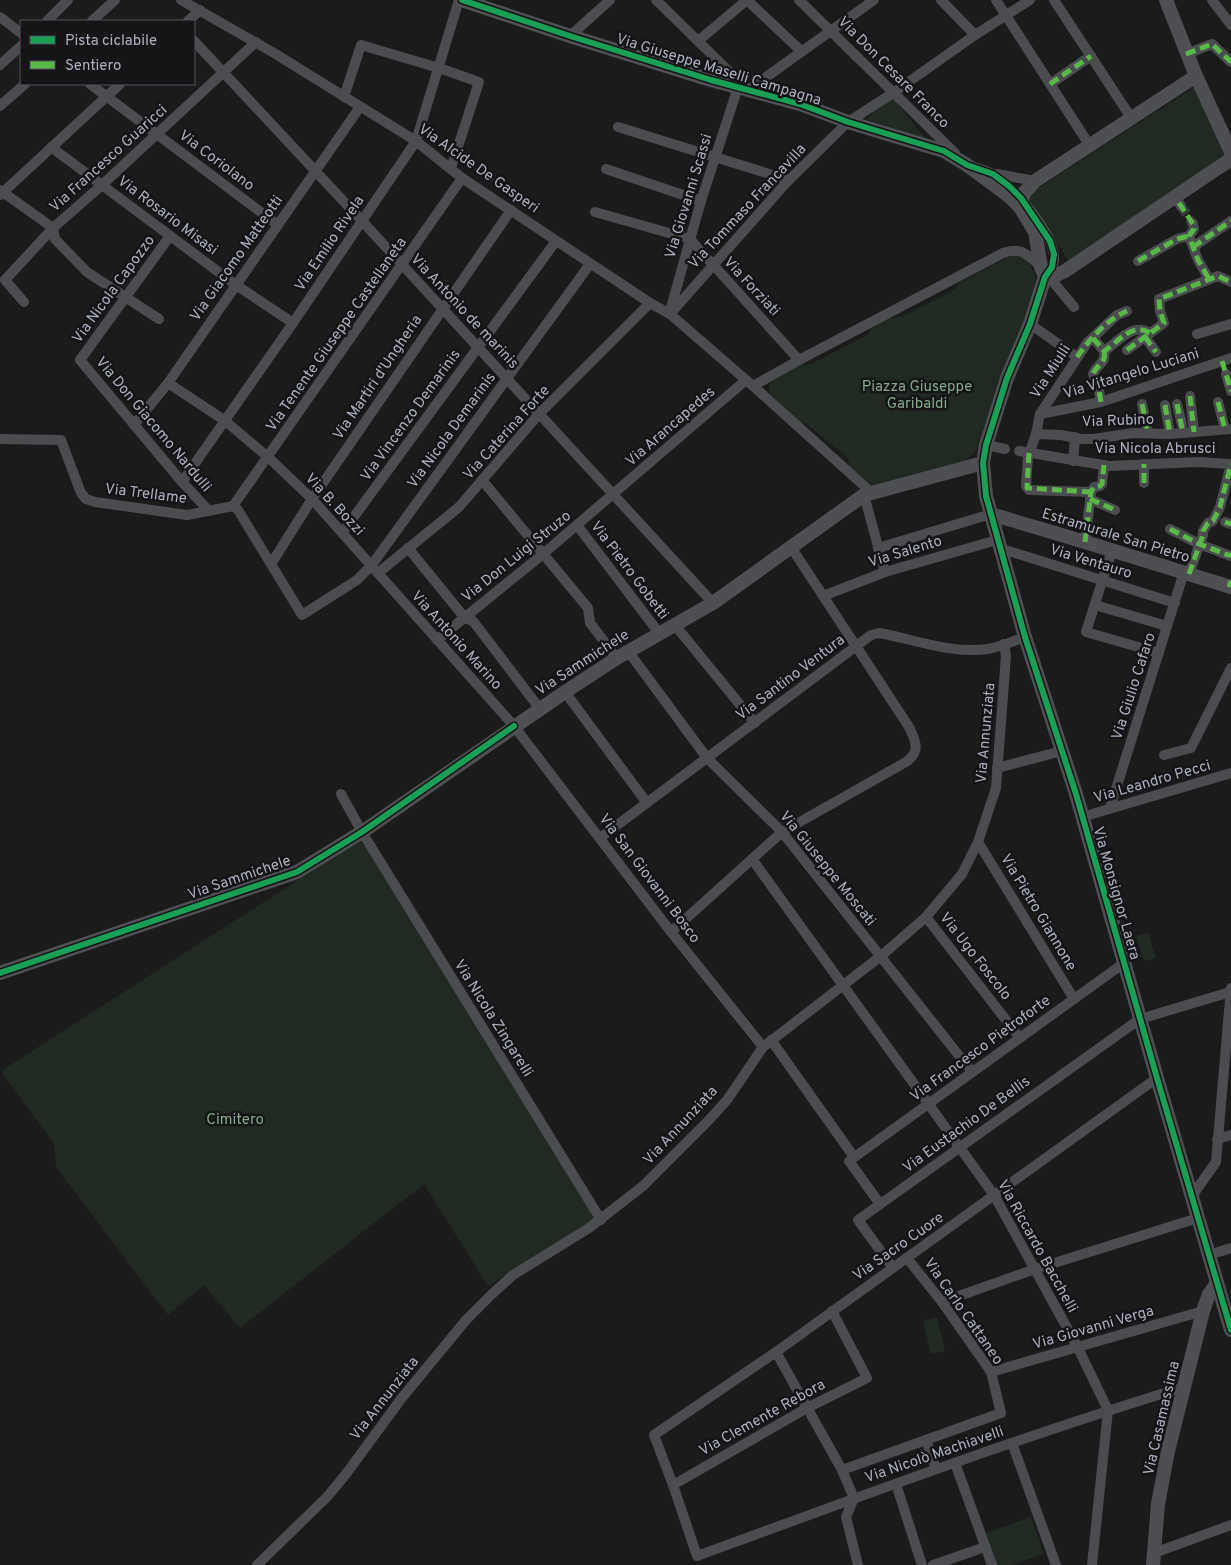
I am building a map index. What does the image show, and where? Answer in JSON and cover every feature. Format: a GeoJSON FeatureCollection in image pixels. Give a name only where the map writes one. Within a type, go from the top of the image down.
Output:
{"type":"FeatureCollection","features":[{"type":"Feature","properties":{"kind":"street"},"geometry":{"type":"LineString","coordinates":[[48,20],[68,0]]}},
{"type":"Feature","properties":{"kind":"street"},"geometry":{"type":"LineString","coordinates":[[93,20],[115,0]]}},
{"type":"Feature","properties":{"kind":"street","name":"Via Giuseppe Maselli Campagna"},"geometry":{"type":"LineString","coordinates":[[461,0],[570,36],[800,104],[848,122],[944,151],[1021,203],[1035,232],[1045,274]]}},
{"type":"Feature","properties":{"kind":"street","name":"Via Emilio Rivela"},"geometry":{"type":"LineString","coordinates":[[182,482],[293,323],[416,141],[461,0]]}},
{"type":"Feature","properties":{"kind":"street"},"geometry":{"type":"LineString","coordinates":[[570,36],[610,0]]}},
{"type":"Feature","properties":{"kind":"street"},"geometry":{"type":"LineString","coordinates":[[656,0],[743,88],[801,51],[874,0]]}},
{"type":"Feature","properties":{"kind":"street"},"geometry":{"type":"LineString","coordinates":[[698,42],[747,0],[801,51]]}},
{"type":"Feature","properties":{"kind":"street","name":"Via Don Cesare Franco"},"geometry":{"type":"LineString","coordinates":[[799,0],[967,165]]}},
{"type":"Feature","properties":{"kind":"street"},"geometry":{"type":"LineString","coordinates":[[940,0],[975,35]]}},
{"type":"Feature","properties":{"kind":"street"},"geometry":{"type":"LineString","coordinates":[[996,0],[1090,146]]}},
{"type":"Feature","properties":{"kind":"street","name":"Via Tommaso Francavilla"},"geometry":{"type":"LineString","coordinates":[[670,314],[789,180],[848,122],[894,93],[975,35],[1030,0]]}},
{"type":"Feature","properties":{"kind":"street"},"geometry":{"type":"LineString","coordinates":[[1054,0],[1132,119]]}},
{"type":"Feature","properties":{"kind":"street"},"geometry":{"type":"LineString","coordinates":[[1166,0],[1186,54],[1231,152]]}},
{"type":"Feature","properties":{"kind":"street"},"geometry":{"type":"LineString","coordinates":[[1212,0],[1231,25]]}},
{"type":"Feature","properties":{"kind":"street","name":"Via Alcide De Gasperi"},"geometry":{"type":"LineString","coordinates":[[184,1],[256,42],[416,141],[462,178],[590,264],[670,314],[750,383]]}},
{"type":"Feature","properties":{"kind":"street"},"geometry":{"type":"LineString","coordinates":[[189,20],[200,10]]}},
{"type":"Feature","properties":{"kind":"street"},"geometry":{"type":"LineString","coordinates":[[0,17],[20,32]]}},
{"type":"Feature","properties":{"kind":"street","name":"Via Antonio de marinis"},"geometry":{"type":"LineString","coordinates":[[195,42],[402,264],[713,603]]}},
{"type":"Feature","properties":{"kind":"street","name":"Via Francesco Guaricci"},"geometry":{"type":"LineString","coordinates":[[24,302],[5,280],[53,228],[158,134],[256,42]]}},
{"type":"Feature","properties":{"kind":"street"},"geometry":{"type":"LineString","coordinates":[[1186,54],[1212,44],[1231,62]]}},
{"type":"Feature","properties":{"kind":"street"},"geometry":{"type":"LineString","coordinates":[[344,97],[361,45],[479,82],[451,168]]}},
{"type":"Feature","properties":{"kind":"street"},"geometry":{"type":"LineString","coordinates":[[0,64],[20,47]]}},
{"type":"Feature","properties":{"kind":"street"},"geometry":{"type":"LineString","coordinates":[[1050,84],[1091,56]]}},
{"type":"Feature","properties":{"kind":"street"},"geometry":{"type":"LineString","coordinates":[[1021,203],[1028,188],[1035,181],[1196,76]]}},
{"type":"Feature","properties":{"kind":"street"},"geometry":{"type":"LineString","coordinates":[[0,106],[24,85]]}},
{"type":"Feature","properties":{"kind":"street","name":"Via Coriolano"},"geometry":{"type":"LineString","coordinates":[[91,85],[278,224]]}},
{"type":"Feature","properties":{"kind":"street"},"geometry":{"type":"LineString","coordinates":[[119,85],[1,192],[53,228],[55,239],[87,272],[159,319]]}},
{"type":"Feature","properties":{"kind":"street","name":"Via Giovanni Scassi"},"geometry":{"type":"LineString","coordinates":[[670,314],[701,200],[743,88]]}},
{"type":"Feature","properties":{"kind":"street","name":"Via Giacomo Matteotti"},"geometry":{"type":"LineString","coordinates":[[134,425],[168,383],[360,107]]}},
{"type":"Feature","properties":{"kind":"street"},"geometry":{"type":"LineString","coordinates":[[618,127],[789,180]]}},
{"type":"Feature","properties":{"kind":"street","name":"Via Rosario Misasi"},"geometry":{"type":"LineString","coordinates":[[51,147],[170,236],[293,323]]}},
{"type":"Feature","properties":{"kind":"street"},"geometry":{"type":"LineString","coordinates":[[1045,274],[1065,271],[1231,159]]}},
{"type":"Feature","properties":{"kind":"street"},"geometry":{"type":"LineString","coordinates":[[967,165],[993,174],[1035,181]]}},
{"type":"Feature","properties":{"kind":"street"},"geometry":{"type":"LineString","coordinates":[[606,168],[701,200]]}},
{"type":"Feature","properties":{"kind":"street"},"geometry":{"type":"LineString","coordinates":[[993,174],[1010,186],[1021,203]]}},
{"type":"Feature","properties":{"kind":"street","name":"Via Tenente Giuseppe Castellaneta"},"geometry":{"type":"LineString","coordinates":[[233,506],[462,178]]}},
{"type":"Feature","properties":{"kind":"street","name":"Via Martiri d'Ungheria"},"geometry":{"type":"LineString","coordinates":[[271,564],[312,499],[511,210]]}},
{"type":"Feature","properties":{"kind":"street"},"geometry":{"type":"LineString","coordinates":[[595,212],[690,239]]}},
{"type":"Feature","properties":{"kind":"street"},"geometry":{"type":"LineString","coordinates":[[1193,247],[1231,221]]}},
{"type":"Feature","properties":{"kind":"street"},"geometry":{"type":"LineString","coordinates":[[1138,261],[1177,239],[1189,236],[1194,229],[1193,224]]}},
{"type":"Feature","properties":{"kind":"street","name":"Via Nicola Capozzo"},"geometry":{"type":"LineString","coordinates":[[80,360],[170,236]]}},
{"type":"Feature","properties":{"kind":"street"},"geometry":{"type":"LineString","coordinates":[[1189,236],[1208,279]]}},
{"type":"Feature","properties":{"kind":"street","name":"Via Forziati"},"geometry":{"type":"LineString","coordinates":[[690,239],[799,360]]}},
{"type":"Feature","properties":{"kind":"street","name":"Via Vincenzo Demarinis"},"geometry":{"type":"LineString","coordinates":[[342,533],[556,241]]}},
{"type":"Feature","properties":{"kind":"street"},"geometry":{"type":"LineString","coordinates":[[884,572],[868,494],[750,383],[799,360],[984,262],[1012,250],[1022,252],[1045,274],[1074,307]]}},
{"type":"Feature","properties":{"kind":"street","name":"Via Nicola Demarinis"},"geometry":{"type":"LineString","coordinates":[[374,569],[507,378],[590,264]]}},
{"type":"Feature","properties":{"kind":"street"},"geometry":{"type":"LineString","coordinates":[[868,494],[983,463],[986,445],[1007,378],[1030,324],[1045,274]]}},
{"type":"Feature","properties":{"kind":"street"},"geometry":{"type":"LineString","coordinates":[[1127,350],[1164,323],[1159,299],[1218,276],[1231,282]]}},
{"type":"Feature","properties":{"kind":"street","name":"Via Caterina Forte"},"geometry":{"type":"LineString","coordinates":[[374,569],[408,548],[459,507],[539,414],[650,303]]}},
{"type":"Feature","properties":{"kind":"street","name":"Via Miulli"},"geometry":{"type":"LineString","coordinates":[[1091,495],[1027,488],[1024,452],[1036,434],[1040,414],[1077,357],[1114,318],[1127,312]]}},
{"type":"Feature","properties":{"kind":"street"},"geometry":{"type":"LineString","coordinates":[[1030,324],[1077,357]]}},
{"type":"Feature","properties":{"kind":"street"},"geometry":{"type":"LineString","coordinates":[[1197,334],[1231,324]]}},
{"type":"Feature","properties":{"kind":"street"},"geometry":{"type":"LineString","coordinates":[[1104,352],[1132,330],[1140,329],[1148,335],[1156,352]]}},
{"type":"Feature","properties":{"kind":"street"},"geometry":{"type":"LineString","coordinates":[[1093,338],[1104,352],[1105,358],[1104,362],[1093,374],[1101,402]]}},
{"type":"Feature","properties":{"kind":"street","name":"Via Don Giacomo Nardulli"},"geometry":{"type":"LineString","coordinates":[[80,360],[182,482],[209,511],[233,506]]}},
{"type":"Feature","properties":{"kind":"street"},"geometry":{"type":"LineString","coordinates":[[1225,364],[1231,391]]}},
{"type":"Feature","properties":{"kind":"street","name":"Via Vitangelo Luciani"},"geometry":{"type":"LineString","coordinates":[[1040,414],[1101,402],[1225,364]]}},
{"type":"Feature","properties":{"kind":"street","name":"Via B. Bozzi"},"geometry":{"type":"LineString","coordinates":[[168,383],[224,420],[268,457],[312,499],[374,569]]}},
{"type":"Feature","properties":{"kind":"street","name":"Via Arancapedes"},"geometry":{"type":"LineString","coordinates":[[614,495],[750,383]]}},
{"type":"Feature","properties":{"kind":"street"},"geometry":{"type":"LineString","coordinates":[[1190,396],[1194,432]]}},
{"type":"Feature","properties":{"kind":"street"},"geometry":{"type":"LineString","coordinates":[[1218,402],[1228,429]]}},
{"type":"Feature","properties":{"kind":"street"},"geometry":{"type":"LineString","coordinates":[[1142,404],[1148,433]]}},
{"type":"Feature","properties":{"kind":"street"},"geometry":{"type":"LineString","coordinates":[[1177,404],[1182,429]]}},
{"type":"Feature","properties":{"kind":"street"},"geometry":{"type":"LineString","coordinates":[[1165,405],[1170,434]]}},
{"type":"Feature","properties":{"kind":"street","name":"Via Rubino"},"geometry":{"type":"LineString","coordinates":[[1036,434],[1094,439],[1120,434],[1170,434],[1182,429],[1194,432],[1228,429]]}},
{"type":"Feature","properties":{"kind":"street"},"geometry":{"type":"LineString","coordinates":[[1073,461],[1075,437]]}},
{"type":"Feature","properties":{"kind":"street","name":"Via Trellame"},"geometry":{"type":"LineString","coordinates":[[0,439],[61,440],[81,493],[86,499],[95,502],[187,514],[209,511]]}},
{"type":"Feature","properties":{"kind":"street"},"geometry":{"type":"LineString","coordinates":[[986,445],[1005,448]]}},
{"type":"Feature","properties":{"kind":"street","name":"Via Nicola Abrusci"},"geometry":{"type":"LineString","coordinates":[[1024,452],[1104,465],[1198,462],[1231,464]]}},
{"type":"Feature","properties":{"kind":"street","name":"Via Monsignor Laera"},"geometry":{"type":"LineString","coordinates":[[983,463],[986,496],[998,544],[1025,637],[1082,817],[1156,1078],[1217,1283],[1227,1303],[1231,1330]]}},
{"type":"Feature","properties":{"kind":"street"},"geometry":{"type":"LineString","coordinates":[[1144,464],[1144,483]]}},
{"type":"Feature","properties":{"kind":"street","name":"Via Giulio Cafaro"},"geometry":{"type":"LineString","coordinates":[[1110,808],[1175,603],[1203,531],[1208,523],[1213,521],[1220,507],[1223,490],[1229,478],[1231,464]]}},
{"type":"Feature","properties":{"kind":"street"},"geometry":{"type":"LineString","coordinates":[[1085,542],[1091,495],[1094,487],[1102,484],[1104,465]]}},
{"type":"Feature","properties":{"kind":"street","name":"Via Giuseppe Moscati"},"geometry":{"type":"LineString","coordinates":[[482,480],[588,608],[590,623],[623,655],[707,758],[782,832],[972,1072]]}},
{"type":"Feature","properties":{"kind":"street","name":"Via Sammichele"},"geometry":{"type":"LineString","coordinates":[[0,972],[297,872],[362,832],[565,692],[659,633],[713,603],[868,494]]}},
{"type":"Feature","properties":{"kind":"street","name":"Via Don Luigi Struzo"},"geometry":{"type":"LineString","coordinates":[[437,640],[614,495]]}},
{"type":"Feature","properties":{"kind":"street"},"geometry":{"type":"LineString","coordinates":[[1091,495],[1114,510]]}},
{"type":"Feature","properties":{"kind":"street"},"geometry":{"type":"LineString","coordinates":[[233,506],[238,510],[302,615],[374,569]]}},
{"type":"Feature","properties":{"kind":"street"},"geometry":{"type":"LineString","coordinates":[[878,548],[991,514]]}},
{"type":"Feature","properties":{"kind":"street","name":"Estramurale San Pietro"},"geometry":{"type":"LineString","coordinates":[[991,514],[1230,585]]}},
{"type":"Feature","properties":{"kind":"street","name":"Via Pietro Gobetti"},"geometry":{"type":"LineString","coordinates":[[577,525],[659,633]]}},
{"type":"Feature","properties":{"kind":"street"},"geometry":{"type":"LineString","coordinates":[[1170,529],[1199,544],[1231,556]]}},
{"type":"Feature","properties":{"kind":"street","name":"Via Salento"},"geometry":{"type":"LineString","coordinates":[[823,596],[884,572],[998,544]]}},
{"type":"Feature","properties":{"kind":"street","name":"Via Ventauro"},"geometry":{"type":"LineString","coordinates":[[998,544],[1175,603]]}},
{"type":"Feature","properties":{"kind":"street"},"geometry":{"type":"LineString","coordinates":[[671,932],[782,832],[906,762],[912,758],[916,750],[916,740],[908,727],[791,547]]}},
{"type":"Feature","properties":{"kind":"street"},"geometry":{"type":"LineString","coordinates":[[408,548],[464,618],[473,621],[540,709]]}},
{"type":"Feature","properties":{"kind":"street"},"geometry":{"type":"LineString","coordinates":[[1112,550],[1086,632],[1159,653]]}},
{"type":"Feature","properties":{"kind":"street","name":"Via Antonio Marino"},"geometry":{"type":"LineString","coordinates":[[374,569],[514,726]]}},
{"type":"Feature","properties":{"kind":"street"},"geometry":{"type":"LineString","coordinates":[[1095,605],[1167,626]]}},
{"type":"Feature","properties":{"kind":"street"},"geometry":{"type":"LineString","coordinates":[[674,624],[754,723]]}},
{"type":"Feature","properties":{"kind":"street","name":"Via Santino Ventura"},"geometry":{"type":"LineString","coordinates":[[600,838],[871,635],[879,633],[962,649],[991,648],[1025,637]]}},
{"type":"Feature","properties":{"kind":"street","name":"Via Annunziata"},"geometry":{"type":"LineString","coordinates":[[257,1565],[326,1497],[346,1474],[401,1399],[466,1320],[484,1302],[513,1275],[575,1238],[643,1186],[727,1100],[763,1047],[881,956],[926,917],[962,874],[978,842],[996,788],[1006,656],[1004,644]]}},
{"type":"Feature","properties":{"kind":"street"},"geometry":{"type":"LineString","coordinates":[[1164,755],[1191,748],[1231,668]]}},
{"type":"Feature","properties":{"kind":"street"},"geometry":{"type":"LineString","coordinates":[[565,692],[647,803]]}},
{"type":"Feature","properties":{"kind":"street","name":"Via San Giovanni Bosco"},"geometry":{"type":"LineString","coordinates":[[514,726],[671,932],[763,1047]]}},
{"type":"Feature","properties":{"kind":"street"},"geometry":{"type":"LineString","coordinates":[[997,768],[1062,751]]}},
{"type":"Feature","properties":{"kind":"street","name":"Via Leandro Pecci"},"geometry":{"type":"LineString","coordinates":[[1082,817],[1231,773]]}},
{"type":"Feature","properties":{"kind":"street","name":"Via Nicola Zingarelli"},"geometry":{"type":"LineString","coordinates":[[341,794],[362,832],[600,1220]]}},
{"type":"Feature","properties":{"kind":"street","name":"Via Pietro Giannone"},"geometry":{"type":"LineString","coordinates":[[978,842],[1074,999]]}},
{"type":"Feature","properties":{"kind":"street","name":"Via Riccardo Bacchelli"},"geometry":{"type":"LineString","coordinates":[[752,859],[994,1195],[1077,1346],[1108,1410]]}},
{"type":"Feature","properties":{"kind":"street","name":"Via Ugo Foscolo"},"geometry":{"type":"LineString","coordinates":[[926,917],[1020,1038]]}},
{"type":"Feature","properties":{"kind":"street","name":"Via Francesco Pietroforte"},"geometry":{"type":"LineString","coordinates":[[854,1157],[1124,963]]}},
{"type":"Feature","properties":{"kind":"street"},"geometry":{"type":"LineString","coordinates":[[1192,1196],[1216,1162],[1217,1139],[1227,1063],[1231,990]]}},
{"type":"Feature","properties":{"kind":"street","name":"Via Eustachio De Bellis"},"geometry":{"type":"LineString","coordinates":[[893,1268],[858,1220],[1140,1018],[1231,990]]}},
{"type":"Feature","properties":{"kind":"street"},"geometry":{"type":"LineString","coordinates":[[771,1040],[854,1157],[848,1161],[880,1204]]}},
{"type":"Feature","properties":{"kind":"street","name":"Via Sacro Cuore"},"geometry":{"type":"LineString","coordinates":[[673,1485],[654,1436],[776,1352],[1156,1078]]}},
{"type":"Feature","properties":{"kind":"street"},"geometry":{"type":"LineString","coordinates":[[1217,1139],[1231,1135]]}},
{"type":"Feature","properties":{"kind":"street"},"geometry":{"type":"LineString","coordinates":[[942,1302],[1035,1269],[1198,1218]]}},
{"type":"Feature","properties":{"kind":"street"},"geometry":{"type":"LineString","coordinates":[[1209,1256],[1231,1248]]}},
{"type":"Feature","properties":{"kind":"street","name":"Via Carlo Cattaneo"},"geometry":{"type":"LineString","coordinates":[[907,1258],[942,1302],[991,1372],[1001,1413],[926,1440]]}},
{"type":"Feature","properties":{"kind":"street","name":"Via Casamassima"},"geometry":{"type":"LineString","coordinates":[[1153,1559],[1160,1495],[1168,1451],[1203,1311],[1209,1294],[1217,1283]]}},
{"type":"Feature","properties":{"kind":"street","name":"Via Clemente Rebora"},"geometry":{"type":"LineString","coordinates":[[673,1485],[807,1408],[867,1378],[832,1311]]}},
{"type":"Feature","properties":{"kind":"street","name":"Via Giovanni Verga"},"geometry":{"type":"LineString","coordinates":[[991,1372],[1203,1311]]}},
{"type":"Feature","properties":{"kind":"street"},"geometry":{"type":"LineString","coordinates":[[776,1352],[842,1470],[854,1498],[846,1517],[858,1565]]}},
{"type":"Feature","properties":{"kind":"street","name":"Via Nicolò Machiavelli"},"geometry":{"type":"LineString","coordinates":[[673,1485],[697,1556],[936,1469],[1108,1410],[1184,1387]]}},
{"type":"Feature","properties":{"kind":"street"},"geometry":{"type":"LineString","coordinates":[[1092,1565],[1108,1410]]}},
{"type":"Feature","properties":{"kind":"street"},"geometry":{"type":"LineString","coordinates":[[842,1470],[926,1440],[936,1469]]}},
{"type":"Feature","properties":{"kind":"street"},"geometry":{"type":"LineString","coordinates":[[1012,1443],[1056,1565]]}},
{"type":"Feature","properties":{"kind":"street"},"geometry":{"type":"LineString","coordinates":[[955,1463],[992,1565]]}},
{"type":"Feature","properties":{"kind":"street"},"geometry":{"type":"LineString","coordinates":[[896,1484],[922,1565]]}},
{"type":"Feature","properties":{"kind":"street"},"geometry":{"type":"LineString","coordinates":[[1153,1559],[1231,1525]]}},
{"type":"Feature","properties":{"kind":"street"},"geometry":{"type":"LineString","coordinates":[[933,1565],[986,1547]]}},
{"type":"Feature","properties":{"kind":"green space"},"geometry":{"type":"Polygon","coordinates":[[[1196,86],[1226,156],[1069,261],[1026,196],[1196,86]]]}},
{"type":"Feature","properties":{"kind":"green space"},"geometry":{"type":"Polygon","coordinates":[[[892,97],[926,139],[866,119],[892,97]]]}},
{"type":"Feature","properties":{"kind":"green space","name":"Piazza Giuseppe Garibaldi"},"geometry":{"type":"Polygon","coordinates":[[[1015,254],[1025,260],[1032,268],[1036,290],[983,442],[973,454],[961,463],[874,487],[850,467],[848,458],[807,424],[800,423],[770,394],[769,385],[772,381],[799,365],[811,364],[867,335],[869,331],[882,322],[901,317],[956,289],[958,283],[1015,254]]]}},
{"type":"Feature","properties":{"kind":"green space","name":"Cimitero"},"geometry":{"type":"Polygon","coordinates":[[[362,839],[596,1218],[488,1286],[424,1184],[240,1328],[204,1285],[168,1315],[56,1167],[54,1144],[1,1071],[362,839]]]}},
{"type":"Feature","properties":{"kind":"green space"},"geometry":{"type":"Polygon","coordinates":[[[1148,932],[1156,958],[1144,961],[1136,936],[1148,932]]]}},
{"type":"Feature","properties":{"kind":"green space"},"geometry":{"type":"Polygon","coordinates":[[[937,1317],[945,1351],[931,1354],[923,1321],[937,1317]]]}},
{"type":"Feature","properties":{"kind":"green space"},"geometry":{"type":"Polygon","coordinates":[[[1031,1517],[1044,1554],[1011,1565],[992,1565],[981,1535],[1031,1517]]]}},
{"type":"Feature","properties":{"kind":"tunnel"},"geometry":{"type":"LineString","coordinates":[[1181,206],[1193,224]]}},
{"type":"Feature","properties":{"kind":"marked path"},"geometry":{"type":"LineString","coordinates":[[1186,54],[1212,44],[1231,62]]}},
{"type":"Feature","properties":{"kind":"marked path"},"geometry":{"type":"LineString","coordinates":[[1050,84],[1091,56]]}},
{"type":"Feature","properties":{"kind":"marked path"},"geometry":{"type":"LineString","coordinates":[[1179,203],[1193,224],[1194,229],[1189,236],[1198,260],[1209,279]]}},
{"type":"Feature","properties":{"kind":"marked path"},"geometry":{"type":"LineString","coordinates":[[1193,247],[1231,221]]}},
{"type":"Feature","properties":{"kind":"marked path"},"geometry":{"type":"LineString","coordinates":[[1138,261],[1177,239],[1189,236]]}},
{"type":"Feature","properties":{"kind":"marked path"},"geometry":{"type":"LineString","coordinates":[[1127,350],[1164,323],[1159,299],[1218,276],[1231,282]]}},
{"type":"Feature","properties":{"kind":"marked path"},"geometry":{"type":"LineString","coordinates":[[1077,357],[1087,343],[1112,319],[1127,311]]}},
{"type":"Feature","properties":{"kind":"marked path"},"geometry":{"type":"LineString","coordinates":[[1093,338],[1104,351],[1131,331],[1143,330],[1150,333]]}},
{"type":"Feature","properties":{"kind":"marked path"},"geometry":{"type":"LineString","coordinates":[[1145,337],[1156,352]]}},
{"type":"Feature","properties":{"kind":"marked path"},"geometry":{"type":"LineString","coordinates":[[1101,402],[1093,374],[1103,361],[1104,351]]}},
{"type":"Feature","properties":{"kind":"marked path"},"geometry":{"type":"LineString","coordinates":[[1222,361],[1231,391]]}},
{"type":"Feature","properties":{"kind":"marked path"},"geometry":{"type":"LineString","coordinates":[[1190,396],[1194,432]]}},
{"type":"Feature","properties":{"kind":"marked path"},"geometry":{"type":"LineString","coordinates":[[1218,402],[1225,429]]}},
{"type":"Feature","properties":{"kind":"marked path"},"geometry":{"type":"LineString","coordinates":[[1142,404],[1148,433]]}},
{"type":"Feature","properties":{"kind":"marked path"},"geometry":{"type":"LineString","coordinates":[[1177,404],[1183,433]]}},
{"type":"Feature","properties":{"kind":"marked path"},"geometry":{"type":"LineString","coordinates":[[1165,405],[1170,434]]}},
{"type":"Feature","properties":{"kind":"marked path"},"geometry":{"type":"LineString","coordinates":[[1029,453],[1027,488],[1091,492]]}},
{"type":"Feature","properties":{"kind":"marked path"},"geometry":{"type":"LineString","coordinates":[[1144,464],[1144,483]]}},
{"type":"Feature","properties":{"kind":"marked path"},"geometry":{"type":"LineString","coordinates":[[1189,574],[1203,531],[1208,523],[1213,521],[1220,507],[1231,464]]}},
{"type":"Feature","properties":{"kind":"marked path"},"geometry":{"type":"LineString","coordinates":[[1085,542],[1091,492],[1094,487],[1102,484],[1104,465]]}},
{"type":"Feature","properties":{"kind":"marked path"},"geometry":{"type":"LineString","coordinates":[[1090,499],[1115,510]]}},
{"type":"Feature","properties":{"kind":"marked path"},"geometry":{"type":"LineString","coordinates":[[1225,522],[1231,524]]}},
{"type":"Feature","properties":{"kind":"marked path"},"geometry":{"type":"LineString","coordinates":[[1170,529],[1199,544],[1231,556]]}},
{"type":"Feature","properties":{"kind":"marked path"},"geometry":{"type":"LineString","coordinates":[[1229,587],[1231,581]]}},
{"type":"Feature","properties":{"kind":"cycle path"},"geometry":{"type":"LineString","coordinates":[[462,0],[570,36],[711,80],[800,104],[848,122],[944,151],[967,165],[993,174],[1009,186],[1021,198],[1050,241],[1054,254],[1052,267],[1045,277],[1030,324],[1007,378],[986,445],[983,463],[986,496],[1025,637],[1076,794],[1231,1330]]}},
{"type":"Feature","properties":{"kind":"cycle path"},"geometry":{"type":"LineString","coordinates":[[0,973],[297,872],[362,832],[514,726]]}}]}
